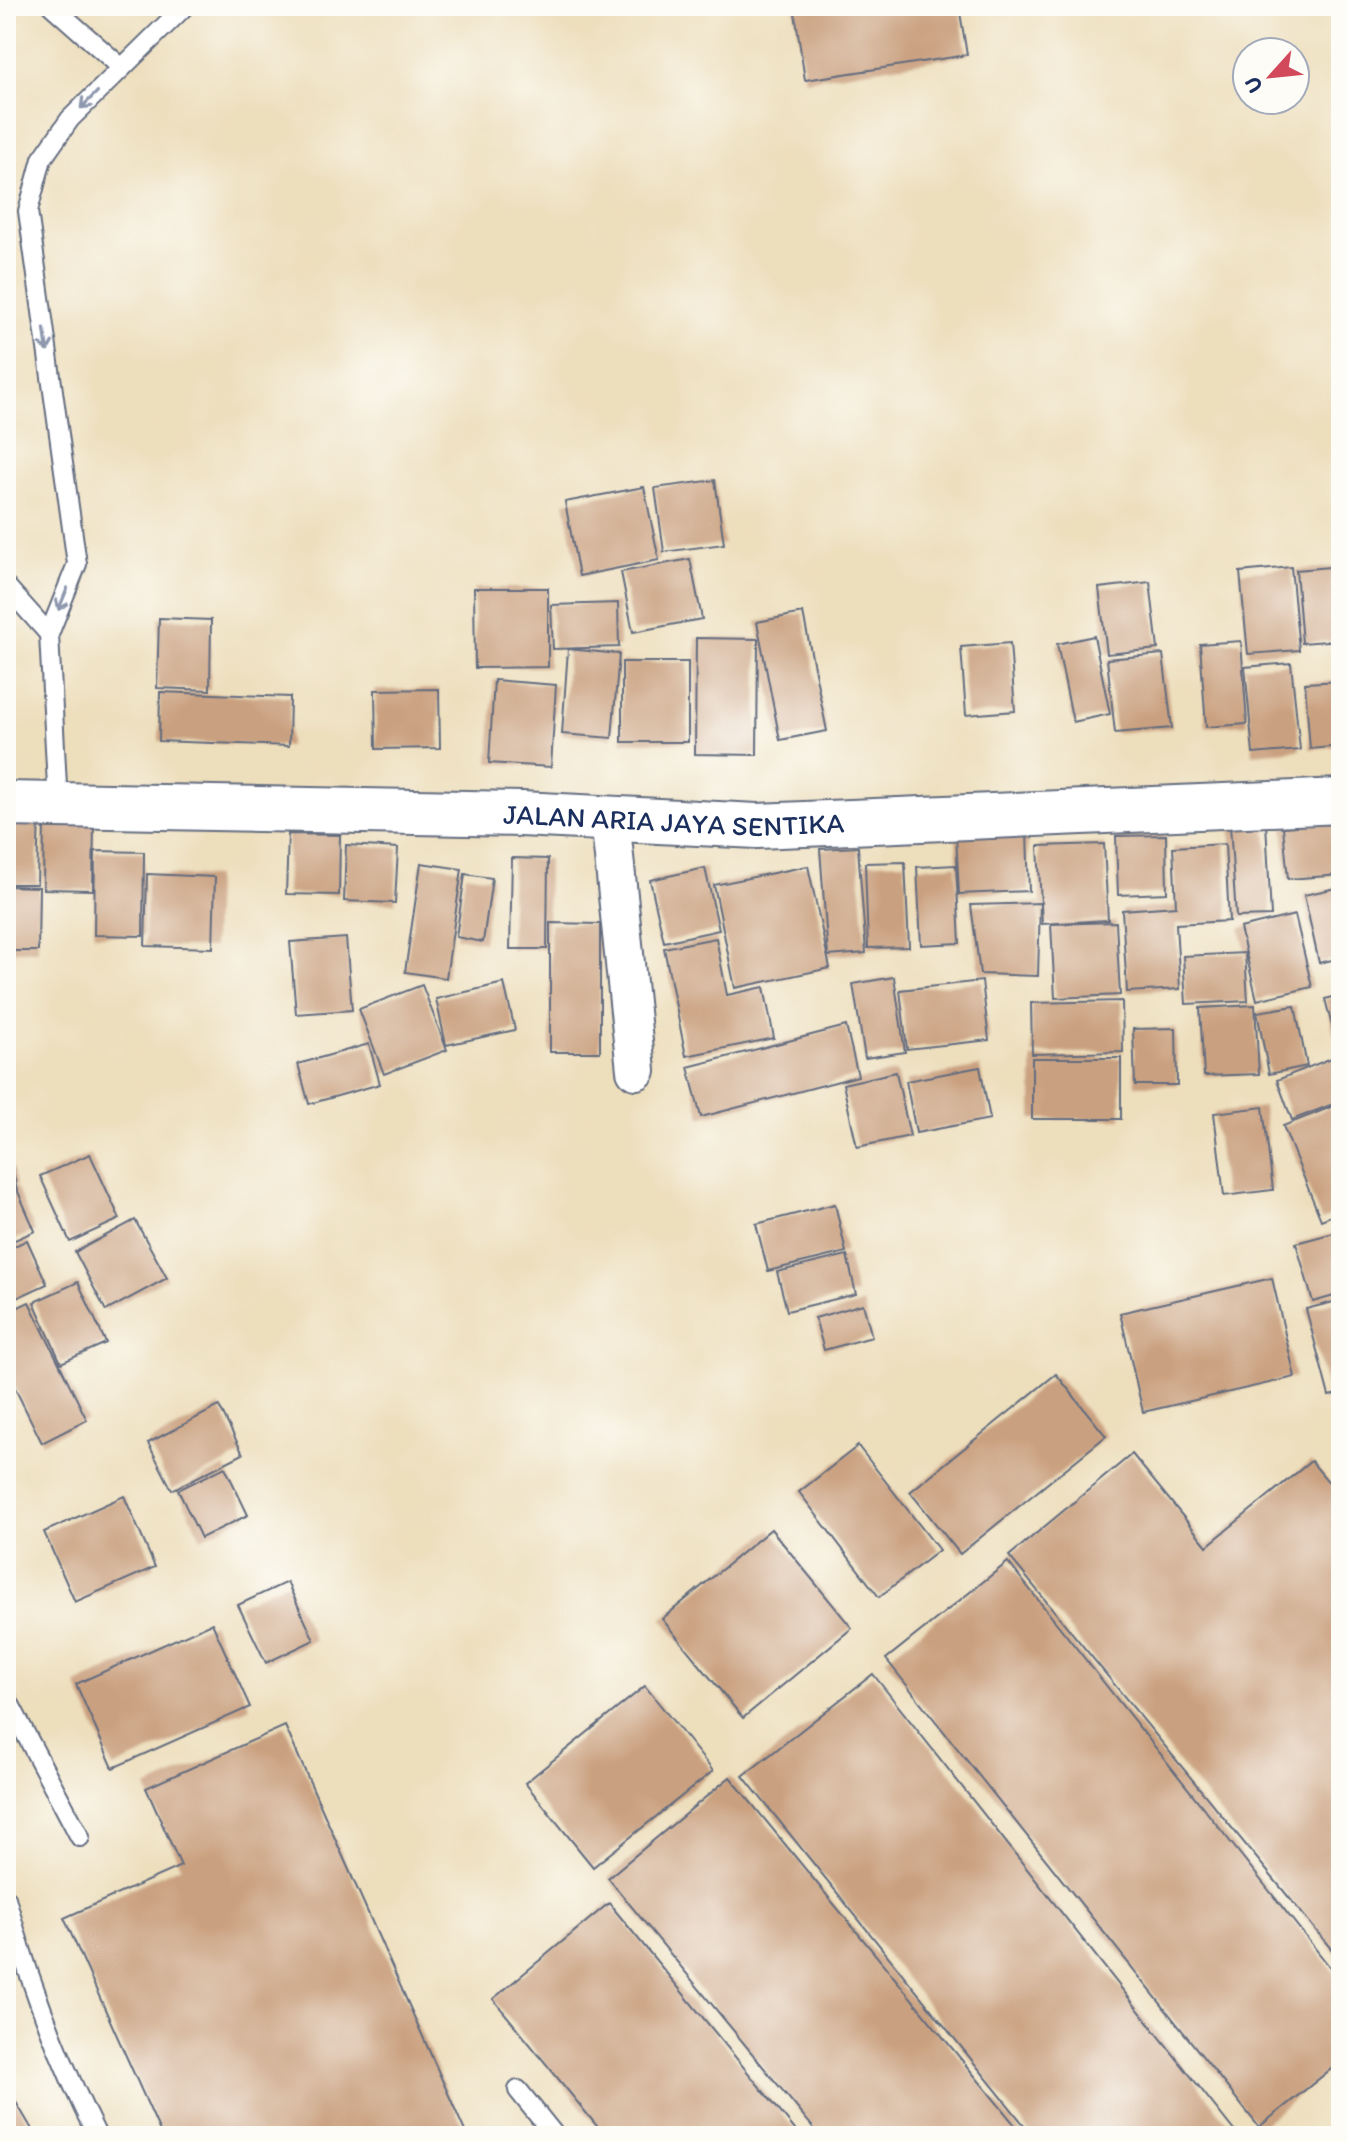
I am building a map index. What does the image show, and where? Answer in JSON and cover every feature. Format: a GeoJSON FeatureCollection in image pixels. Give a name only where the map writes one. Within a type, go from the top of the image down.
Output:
{"type":"FeatureCollection","features":[{"type":"Feature","properties":{"kind":"street","name":"JALAN ARIA JAYA SENTIKA"},"geometry":{"type":"LineString","coordinates":[[6,804],[505,813],[757,826],[1341,801]]}},
{"type":"Feature","properties":{"kind":"street"},"geometry":{"type":"LineString","coordinates":[[610,818],[636,1070]]}},
{"type":"Feature","properties":{"kind":"lane"},"geometry":{"type":"LineString","coordinates":[[52,6],[122,68]]}},
{"type":"Feature","properties":{"kind":"lane"},"geometry":{"type":"LineString","coordinates":[[58,805],[49,634],[77,564],[28,211],[42,159],[70,119],[185,6]]}},
{"type":"Feature","properties":{"kind":"lane"},"geometry":{"type":"LineString","coordinates":[[6,586],[49,634]]}},
{"type":"Feature","properties":{"kind":"lane"},"geometry":{"type":"LineString","coordinates":[[6,1697],[80,1837]]}},
{"type":"Feature","properties":{"kind":"lane"},"geometry":{"type":"LineString","coordinates":[[6,1898],[23,1961],[58,2055],[97,2136]]}},
{"type":"Feature","properties":{"kind":"lane"},"geometry":{"type":"LineString","coordinates":[[518,2090],[555,2136]]}},
{"type":"Feature","properties":{"kind":"building"},"geometry":{"type":"Polygon","coordinates":[[[794,6],[959,6],[967,55],[805,80],[794,6]]]}},
{"type":"Feature","properties":{"kind":"building"},"geometry":{"type":"Polygon","coordinates":[[[715,480],[724,544],[664,552],[655,488],[715,480]]]}},
{"type":"Feature","properties":{"kind":"building"},"geometry":{"type":"Polygon","coordinates":[[[644,487],[659,560],[579,576],[565,502],[644,487]]]}},
{"type":"Feature","properties":{"kind":"building"},"geometry":{"type":"Polygon","coordinates":[[[690,559],[702,619],[633,632],[621,572],[690,559]]]}},
{"type":"Feature","properties":{"kind":"building"},"geometry":{"type":"Polygon","coordinates":[[[1341,566],[1341,640],[1302,643],[1296,570],[1341,566]]]}},
{"type":"Feature","properties":{"kind":"building"},"geometry":{"type":"Polygon","coordinates":[[[1291,567],[1299,650],[1248,654],[1240,572],[1291,567]]]}},
{"type":"Feature","properties":{"kind":"building"},"geometry":{"type":"Polygon","coordinates":[[[1150,582],[1158,649],[1107,654],[1099,588],[1150,582]]]}},
{"type":"Feature","properties":{"kind":"building"},"geometry":{"type":"Polygon","coordinates":[[[474,588],[548,588],[548,667],[475,668],[474,588]]]}},
{"type":"Feature","properties":{"kind":"building"},"geometry":{"type":"Polygon","coordinates":[[[618,603],[619,647],[553,649],[551,605],[618,603]]]}},
{"type":"Feature","properties":{"kind":"building"},"geometry":{"type":"Polygon","coordinates":[[[803,613],[827,731],[780,740],[757,622],[803,613]]]}},
{"type":"Feature","properties":{"kind":"building"},"geometry":{"type":"Polygon","coordinates":[[[159,618],[211,620],[210,690],[157,688],[159,618]]]}},
{"type":"Feature","properties":{"kind":"building"},"geometry":{"type":"Polygon","coordinates":[[[1094,636],[1110,714],[1073,722],[1057,644],[1094,636]]]}},
{"type":"Feature","properties":{"kind":"building"},"geometry":{"type":"Polygon","coordinates":[[[696,638],[758,639],[757,755],[695,754],[696,638]]]}},
{"type":"Feature","properties":{"kind":"building"},"geometry":{"type":"Polygon","coordinates":[[[1241,641],[1247,724],[1206,727],[1200,644],[1241,641]]]}},
{"type":"Feature","properties":{"kind":"building"},"geometry":{"type":"Polygon","coordinates":[[[1010,643],[1015,711],[966,715],[961,647],[1010,643]]]}},
{"type":"Feature","properties":{"kind":"building"},"geometry":{"type":"Polygon","coordinates":[[[568,649],[619,654],[612,738],[562,734],[568,649]]]}},
{"type":"Feature","properties":{"kind":"building"},"geometry":{"type":"Polygon","coordinates":[[[1163,654],[1172,728],[1115,733],[1107,659],[1163,654]]]}},
{"type":"Feature","properties":{"kind":"building"},"geometry":{"type":"Polygon","coordinates":[[[622,662],[688,662],[688,742],[622,742],[622,662]]]}},
{"type":"Feature","properties":{"kind":"building"},"geometry":{"type":"Polygon","coordinates":[[[1291,663],[1300,750],[1253,754],[1245,667],[1291,663]]]}},
{"type":"Feature","properties":{"kind":"building"},"geometry":{"type":"Polygon","coordinates":[[[494,680],[556,685],[551,767],[489,763],[494,680]]]}},
{"type":"Feature","properties":{"kind":"building"},"geometry":{"type":"Polygon","coordinates":[[[1341,681],[1341,746],[1310,749],[1305,683],[1341,681]]]}},
{"type":"Feature","properties":{"kind":"building"},"geometry":{"type":"Polygon","coordinates":[[[439,689],[440,748],[376,749],[375,690],[439,689]]]}},
{"type":"Feature","properties":{"kind":"building"},"geometry":{"type":"Polygon","coordinates":[[[160,692],[290,697],[289,746],[159,741],[160,692]]]}},
{"type":"Feature","properties":{"kind":"building"},"geometry":{"type":"Polygon","coordinates":[[[6,810],[39,811],[37,884],[6,884],[6,810]]]}},
{"type":"Feature","properties":{"kind":"building"},"geometry":{"type":"Polygon","coordinates":[[[44,821],[94,822],[93,890],[43,889],[44,821]]]}},
{"type":"Feature","properties":{"kind":"building"},"geometry":{"type":"Polygon","coordinates":[[[1340,822],[1341,875],[1288,879],[1283,827],[1340,822]]]}},
{"type":"Feature","properties":{"kind":"building"},"geometry":{"type":"Polygon","coordinates":[[[1266,823],[1271,916],[1236,917],[1230,825],[1266,823]]]}},
{"type":"Feature","properties":{"kind":"building"},"geometry":{"type":"Polygon","coordinates":[[[1027,833],[1029,891],[959,894],[956,835],[1027,833]]]}},
{"type":"Feature","properties":{"kind":"building"},"geometry":{"type":"Polygon","coordinates":[[[288,834],[340,835],[339,895],[286,894],[288,834]]]}},
{"type":"Feature","properties":{"kind":"building"},"geometry":{"type":"Polygon","coordinates":[[[1166,835],[1167,893],[1118,895],[1116,836],[1166,835]]]}},
{"type":"Feature","properties":{"kind":"building"},"geometry":{"type":"Polygon","coordinates":[[[1104,844],[1108,920],[1042,924],[1038,846],[1104,844]]]}},
{"type":"Feature","properties":{"kind":"building"},"geometry":{"type":"Polygon","coordinates":[[[1225,844],[1229,921],[1176,924],[1180,989],[1127,992],[1122,910],[1176,906],[1173,847],[1225,844]]]}},
{"type":"Feature","properties":{"kind":"building"},"geometry":{"type":"Polygon","coordinates":[[[346,845],[398,848],[395,903],[344,901],[346,845]]]}},
{"type":"Feature","properties":{"kind":"building"},"geometry":{"type":"Polygon","coordinates":[[[858,847],[866,953],[828,956],[820,849],[858,847]]]}},
{"type":"Feature","properties":{"kind":"building"},"geometry":{"type":"Polygon","coordinates":[[[95,851],[144,852],[143,936],[94,935],[95,851]]]}},
{"type":"Feature","properties":{"kind":"building"},"geometry":{"type":"Polygon","coordinates":[[[512,858],[548,859],[547,949],[510,949],[512,858]]]}},
{"type":"Feature","properties":{"kind":"building"},"geometry":{"type":"Polygon","coordinates":[[[905,862],[909,947],[868,948],[865,863],[905,862]]]}},
{"type":"Feature","properties":{"kind":"building"},"geometry":{"type":"Polygon","coordinates":[[[421,863],[462,869],[446,978],[405,972],[421,863]]]}},
{"type":"Feature","properties":{"kind":"building"},"geometry":{"type":"Polygon","coordinates":[[[956,865],[960,943],[921,945],[917,867],[956,865]]]}},
{"type":"Feature","properties":{"kind":"building"},"geometry":{"type":"Polygon","coordinates":[[[808,866],[830,968],[735,988],[714,885],[808,866]]]}},
{"type":"Feature","properties":{"kind":"building"},"geometry":{"type":"Polygon","coordinates":[[[705,868],[719,930],[664,942],[650,880],[705,868]]]}},
{"type":"Feature","properties":{"kind":"building"},"geometry":{"type":"Polygon","coordinates":[[[147,874],[215,877],[213,948],[145,946],[147,874]]]}},
{"type":"Feature","properties":{"kind":"building"},"geometry":{"type":"Polygon","coordinates":[[[465,874],[492,878],[483,942],[456,937],[465,874]]]}},
{"type":"Feature","properties":{"kind":"building"},"geometry":{"type":"Polygon","coordinates":[[[6,886],[39,887],[38,951],[6,951],[6,886]]]}},
{"type":"Feature","properties":{"kind":"building"},"geometry":{"type":"Polygon","coordinates":[[[1341,887],[1341,958],[1319,963],[1304,895],[1341,887]]]}},
{"type":"Feature","properties":{"kind":"building"},"geometry":{"type":"Polygon","coordinates":[[[1040,903],[1038,976],[980,974],[971,905],[1040,903]]]}},
{"type":"Feature","properties":{"kind":"building"},"geometry":{"type":"Polygon","coordinates":[[[1295,915],[1312,987],[1257,1000],[1240,928],[1295,915]]]}},
{"type":"Feature","properties":{"kind":"building"},"geometry":{"type":"Polygon","coordinates":[[[1116,922],[1120,995],[1055,998],[1051,924],[1116,922]]]}},
{"type":"Feature","properties":{"kind":"building"},"geometry":{"type":"Polygon","coordinates":[[[550,923],[600,924],[600,1052],[550,1052],[550,923]]]}},
{"type":"Feature","properties":{"kind":"building"},"geometry":{"type":"Polygon","coordinates":[[[346,938],[352,1010],[296,1014],[290,942],[346,938]]]}},
{"type":"Feature","properties":{"kind":"building"},"geometry":{"type":"Polygon","coordinates":[[[716,938],[727,995],[764,987],[774,1038],[686,1056],[664,948],[716,938]]]}},
{"type":"Feature","properties":{"kind":"building"},"geometry":{"type":"Polygon","coordinates":[[[1245,953],[1248,1001],[1186,1004],[1183,956],[1245,953]]]}},
{"type":"Feature","properties":{"kind":"building"},"geometry":{"type":"Polygon","coordinates":[[[894,977],[905,1052],[865,1058],[853,984],[894,977]]]}},
{"type":"Feature","properties":{"kind":"building"},"geometry":{"type":"Polygon","coordinates":[[[982,981],[989,1040],[907,1049],[900,990],[982,981]]]}},
{"type":"Feature","properties":{"kind":"building"},"geometry":{"type":"Polygon","coordinates":[[[504,983],[515,1030],[446,1045],[436,999],[504,983]]]}},
{"type":"Feature","properties":{"kind":"building"},"geometry":{"type":"Polygon","coordinates":[[[422,985],[447,1050],[384,1074],[359,1009],[422,985]]]}},
{"type":"Feature","properties":{"kind":"building"},"geometry":{"type":"Polygon","coordinates":[[[1341,995],[1341,1057],[1340,1057],[1325,999],[1341,995]]]}},
{"type":"Feature","properties":{"kind":"building"},"geometry":{"type":"Polygon","coordinates":[[[1122,1001],[1123,1052],[1032,1054],[1031,1003],[1122,1001]]]}},
{"type":"Feature","properties":{"kind":"building"},"geometry":{"type":"Polygon","coordinates":[[[1255,1005],[1259,1074],[1204,1076],[1200,1008],[1255,1005]]]}},
{"type":"Feature","properties":{"kind":"building"},"geometry":{"type":"Polygon","coordinates":[[[1295,1006],[1307,1066],[1269,1074],[1257,1012],[1295,1006]]]}},
{"type":"Feature","properties":{"kind":"building"},"geometry":{"type":"Polygon","coordinates":[[[846,1026],[858,1076],[701,1117],[688,1067],[846,1026]]]}},
{"type":"Feature","properties":{"kind":"building"},"geometry":{"type":"Polygon","coordinates":[[[1176,1028],[1177,1085],[1135,1085],[1133,1029],[1176,1028]]]}},
{"type":"Feature","properties":{"kind":"building"},"geometry":{"type":"Polygon","coordinates":[[[369,1044],[380,1084],[309,1104],[298,1064],[369,1044]]]}},
{"type":"Feature","properties":{"kind":"building"},"geometry":{"type":"Polygon","coordinates":[[[1334,1057],[1341,1074],[1341,1101],[1292,1120],[1277,1080],[1334,1057]]]}},
{"type":"Feature","properties":{"kind":"building"},"geometry":{"type":"Polygon","coordinates":[[[1032,1058],[1121,1058],[1121,1119],[1032,1119],[1032,1058]]]}},
{"type":"Feature","properties":{"kind":"building"},"geometry":{"type":"Polygon","coordinates":[[[980,1067],[990,1119],[916,1133],[906,1081],[980,1067]]]}},
{"type":"Feature","properties":{"kind":"building"},"geometry":{"type":"Polygon","coordinates":[[[896,1072],[910,1136],[857,1147],[843,1084],[896,1072]]]}},
{"type":"Feature","properties":{"kind":"building"},"geometry":{"type":"Polygon","coordinates":[[[1341,1103],[1341,1212],[1321,1220],[1283,1126],[1341,1103]]]}},
{"type":"Feature","properties":{"kind":"building"},"geometry":{"type":"Polygon","coordinates":[[[1263,1107],[1273,1190],[1224,1196],[1214,1113],[1263,1107]]]}},
{"type":"Feature","properties":{"kind":"building"},"geometry":{"type":"Polygon","coordinates":[[[6,1138],[16,1185],[6,1187],[6,1138]]]}},
{"type":"Feature","properties":{"kind":"building"},"geometry":{"type":"Polygon","coordinates":[[[90,1154],[120,1219],[70,1242],[40,1176],[90,1154]]]}},
{"type":"Feature","properties":{"kind":"building"},"geometry":{"type":"Polygon","coordinates":[[[16,1187],[35,1231],[6,1244],[6,1191],[16,1187]]]}},
{"type":"Feature","properties":{"kind":"building"},"geometry":{"type":"Polygon","coordinates":[[[835,1204],[846,1252],[768,1271],[756,1224],[835,1204]]]}},
{"type":"Feature","properties":{"kind":"building"},"geometry":{"type":"Polygon","coordinates":[[[135,1220],[167,1278],[106,1311],[75,1252],[135,1220]]]}},
{"type":"Feature","properties":{"kind":"building"},"geometry":{"type":"Polygon","coordinates":[[[1341,1231],[1341,1294],[1313,1302],[1296,1243],[1341,1231]]]}},
{"type":"Feature","properties":{"kind":"building"},"geometry":{"type":"Polygon","coordinates":[[[27,1240],[47,1284],[6,1303],[6,1250],[27,1240]]]}},
{"type":"Feature","properties":{"kind":"building"},"geometry":{"type":"Polygon","coordinates":[[[847,1255],[856,1294],[787,1311],[777,1272],[847,1255]]]}},
{"type":"Feature","properties":{"kind":"building"},"geometry":{"type":"Polygon","coordinates":[[[1272,1278],[1295,1377],[1143,1412],[1120,1313],[1272,1278]]]}},
{"type":"Feature","properties":{"kind":"building"},"geometry":{"type":"Polygon","coordinates":[[[78,1282],[106,1343],[61,1363],[34,1302],[78,1282]]]}},
{"type":"Feature","properties":{"kind":"building"},"geometry":{"type":"Polygon","coordinates":[[[1341,1300],[1341,1393],[1329,1396],[1306,1309],[1341,1300]]]}},
{"type":"Feature","properties":{"kind":"building"},"geometry":{"type":"Polygon","coordinates":[[[29,1302],[87,1420],[42,1443],[6,1370],[6,1313],[29,1302]]]}},
{"type":"Feature","properties":{"kind":"building"},"geometry":{"type":"Polygon","coordinates":[[[863,1304],[872,1337],[824,1350],[815,1318],[863,1304]]]}},
{"type":"Feature","properties":{"kind":"building"},"geometry":{"type":"Polygon","coordinates":[[[1056,1374],[1106,1436],[960,1554],[910,1492],[1056,1374]]]}},
{"type":"Feature","properties":{"kind":"building"},"geometry":{"type":"Polygon","coordinates":[[[219,1406],[243,1454],[172,1490],[148,1443],[219,1406]]]}},
{"type":"Feature","properties":{"kind":"building"},"geometry":{"type":"Polygon","coordinates":[[[858,1446],[939,1550],[879,1597],[799,1492],[858,1446]]]}},
{"type":"Feature","properties":{"kind":"building"},"geometry":{"type":"Polygon","coordinates":[[[1132,1454],[1207,1546],[1311,1461],[1341,1497],[1341,1961],[1009,1556],[1132,1454]]]}},
{"type":"Feature","properties":{"kind":"building"},"geometry":{"type":"Polygon","coordinates":[[[225,1467],[248,1515],[201,1538],[178,1490],[225,1467]]]}},
{"type":"Feature","properties":{"kind":"building"},"geometry":{"type":"Polygon","coordinates":[[[124,1496],[155,1567],[75,1602],[44,1532],[124,1496]]]}},
{"type":"Feature","properties":{"kind":"building"},"geometry":{"type":"Polygon","coordinates":[[[771,1529],[852,1628],[743,1718],[662,1619],[771,1529]]]}},
{"type":"Feature","properties":{"kind":"building"},"geometry":{"type":"Polygon","coordinates":[[[1008,1562],[1341,1981],[1341,2061],[1259,2127],[886,1659],[1008,1562]]]}},
{"type":"Feature","properties":{"kind":"building"},"geometry":{"type":"Polygon","coordinates":[[[287,1582],[314,1640],[266,1663],[238,1605],[287,1582]]]}},
{"type":"Feature","properties":{"kind":"building"},"geometry":{"type":"Polygon","coordinates":[[[212,1623],[250,1707],[113,1768],[76,1684],[212,1623]]]}},
{"type":"Feature","properties":{"kind":"building"},"geometry":{"type":"Polygon","coordinates":[[[873,1674],[1238,2136],[1033,2136],[743,1776],[873,1674]]]}},
{"type":"Feature","properties":{"kind":"building"},"geometry":{"type":"Polygon","coordinates":[[[645,1686],[713,1771],[593,1867],[525,1783],[645,1686]]]}},
{"type":"Feature","properties":{"kind":"building"},"geometry":{"type":"Polygon","coordinates":[[[285,1726],[467,2136],[162,2136],[64,1918],[181,1866],[146,1788],[285,1726]]]}},
{"type":"Feature","properties":{"kind":"building"},"geometry":{"type":"Polygon","coordinates":[[[730,1777],[1024,2136],[820,2136],[608,1878],[730,1777]]]}},
{"type":"Feature","properties":{"kind":"building"},"geometry":{"type":"Polygon","coordinates":[[[609,1903],[800,2136],[605,2136],[493,1999],[609,1903]]]}},
{"type":"Feature","properties":{"kind":"building"},"geometry":{"type":"Polygon","coordinates":[[[10,2092],[36,2136],[6,2136],[6,2094],[10,2092]]]}}]}
